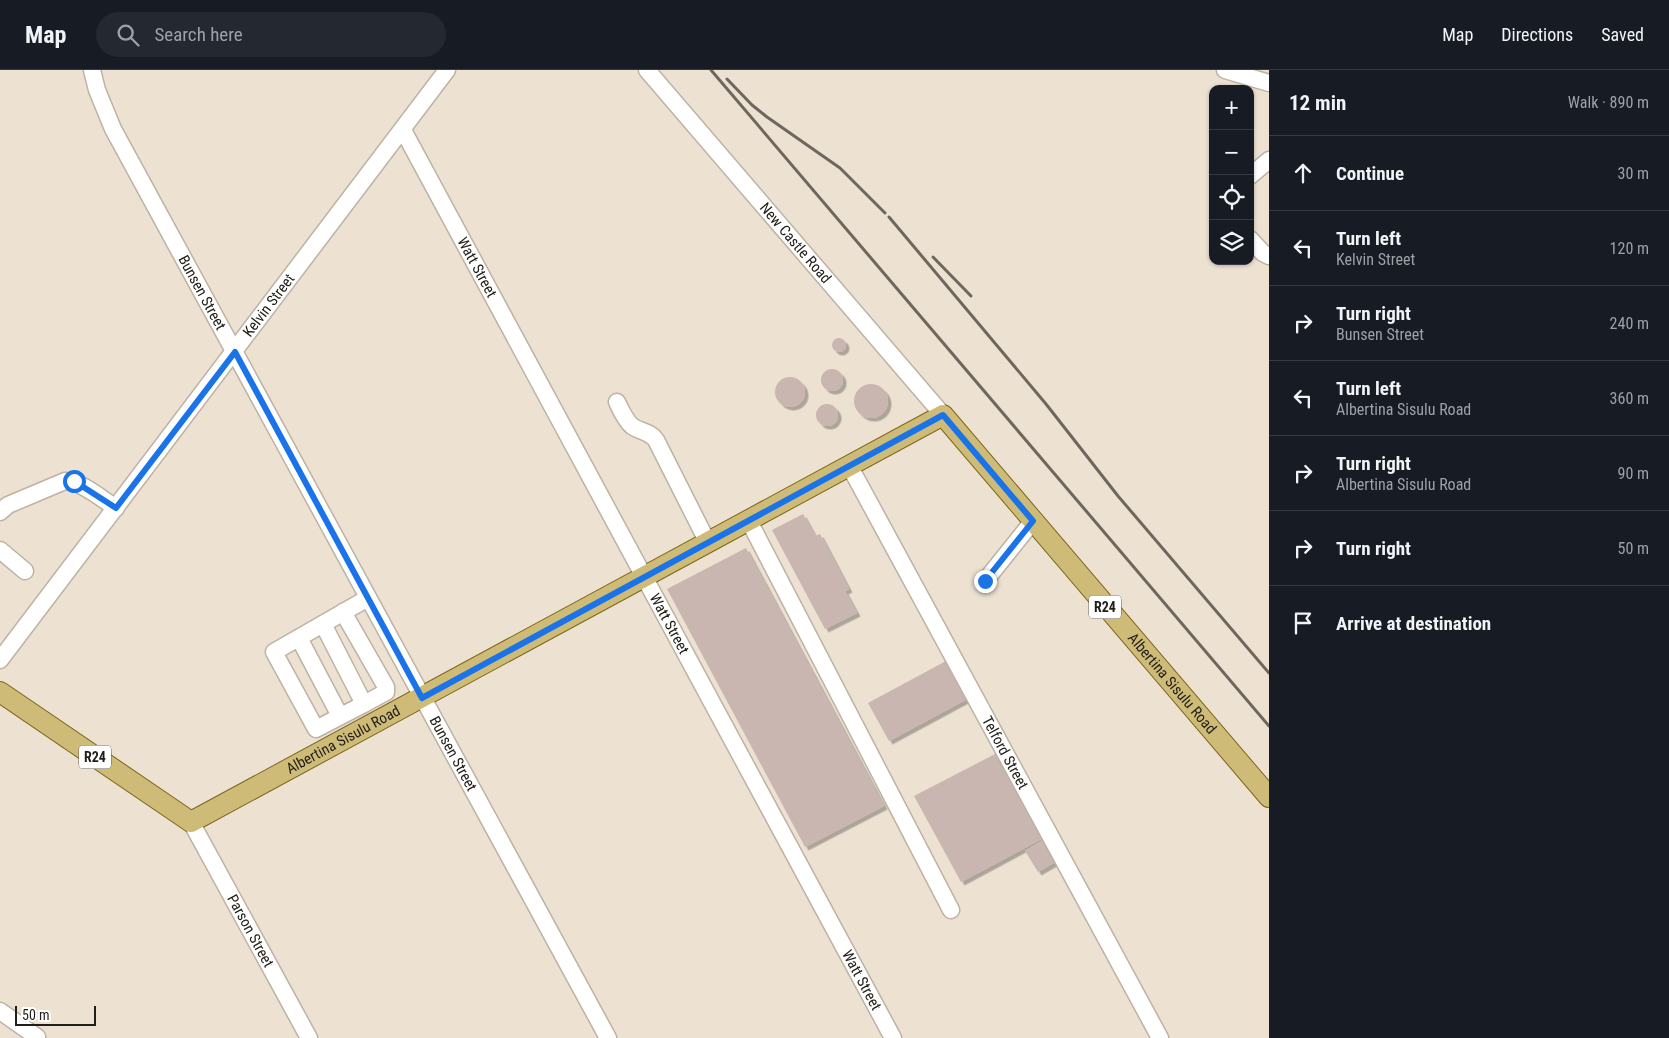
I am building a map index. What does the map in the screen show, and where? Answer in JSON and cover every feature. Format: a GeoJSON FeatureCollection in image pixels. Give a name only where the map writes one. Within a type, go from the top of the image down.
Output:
{"type":"FeatureCollection","features":[{"type":"Feature","properties":{"kind":"main road","name":"Albertina Sisulu Road"},"geometry":{"type":"LineString","coordinates":[[191,822],[943,415],[1269,797]]}},
{"type":"Feature","properties":{"kind":"main road","name":"R24"},"geometry":{"type":"LineString","coordinates":[[0,692],[191,822]]}},
{"type":"Feature","properties":{"kind":"street","name":"Bunsen Street"},"geometry":{"type":"LineString","coordinates":[[92,70],[97,90],[113,129],[608,1038]]}},
{"type":"Feature","properties":{"kind":"street","name":"Kelvin Street"},"geometry":{"type":"LineString","coordinates":[[0,660],[235,352],[373,166],[448,70]]}},
{"type":"Feature","properties":{"kind":"street","name":"New Castle Road"},"geometry":{"type":"LineString","coordinates":[[647,70],[943,415]]}},
{"type":"Feature","properties":{"kind":"street"},"geometry":{"type":"LineString","coordinates":[[1225,70],[1269,83]]}},
{"type":"Feature","properties":{"kind":"street","name":"Watt Street"},"geometry":{"type":"LineString","coordinates":[[402,130],[893,1038]]}},
{"type":"Feature","properties":{"kind":"street"},"geometry":{"type":"LineString","coordinates":[[1251,175],[1269,160]]}},
{"type":"Feature","properties":{"kind":"street"},"geometry":{"type":"LineString","coordinates":[[1254,243],[1263,253],[1269,256]]}},
{"type":"Feature","properties":{"kind":"street"},"geometry":{"type":"LineString","coordinates":[[617,402],[633,427],[652,435],[656,440],[708,543]]}},
{"type":"Feature","properties":{"kind":"street","name":"Telford Street"},"geometry":{"type":"LineString","coordinates":[[850,467],[1160,1038]]}},
{"type":"Feature","properties":{"kind":"street"},"geometry":{"type":"LineString","coordinates":[[0,512],[8,505],[65,481],[78,483],[116,508]]}},
{"type":"Feature","properties":{"kind":"street"},"geometry":{"type":"LineString","coordinates":[[749,520],[951,910]]}},
{"type":"Feature","properties":{"kind":"street"},"geometry":{"type":"LineString","coordinates":[[985,581],[1033,521]]}},
{"type":"Feature","properties":{"kind":"street"},"geometry":{"type":"LineString","coordinates":[[0,550],[25,570]]}},
{"type":"Feature","properties":{"kind":"street"},"geometry":{"type":"LineString","coordinates":[[343,612],[386,687],[386,692],[316,729],[274,652],[299,638],[343,612],[368,598]]}},
{"type":"Feature","properties":{"kind":"street"},"geometry":{"type":"LineString","coordinates":[[323,624],[364,704]]}},
{"type":"Feature","properties":{"kind":"street"},"geometry":{"type":"LineString","coordinates":[[299,638],[340,716]]}},
{"type":"Feature","properties":{"kind":"street","name":"Parson Street"},"geometry":{"type":"LineString","coordinates":[[191,822],[309,1038]]}},
{"type":"Feature","properties":{"kind":"street"},"geometry":{"type":"LineString","coordinates":[[0,1012],[37,1037]]}},
{"type":"Feature","properties":{"kind":"building"},"geometry":{"type":"Polygon","coordinates":[[[836,338],[842,338],[846,345],[842,352],[836,352],[832,348],[832,342],[836,338]]]}},
{"type":"Feature","properties":{"kind":"building"},"geometry":{"type":"Polygon","coordinates":[[[832,369],[840,372],[843,380],[840,388],[832,391],[824,388],[821,380],[824,372],[832,369]]]}},
{"type":"Feature","properties":{"kind":"building"},"geometry":{"type":"Polygon","coordinates":[[[790,377],[801,381],[805,392],[801,403],[790,407],[779,403],[775,392],[779,381],[790,377]]]}},
{"type":"Feature","properties":{"kind":"building"},"geometry":{"type":"Polygon","coordinates":[[[871,384],[883,389],[888,401],[883,413],[871,418],[859,413],[854,401],[859,389],[871,384]]]}},
{"type":"Feature","properties":{"kind":"building"},"geometry":{"type":"Polygon","coordinates":[[[827,404],[835,407],[838,415],[835,423],[827,426],[819,423],[816,415],[819,407],[827,404]]]}},
{"type":"Feature","properties":{"kind":"building"},"geometry":{"type":"Polygon","coordinates":[[[803,514],[815,536],[820,534],[849,589],[845,591],[857,613],[825,629],[772,530],[803,514]]]}},
{"type":"Feature","properties":{"kind":"building"},"geometry":{"type":"Polygon","coordinates":[[[746,548],[884,806],[805,847],[667,589],[746,548]]]}},
{"type":"Feature","properties":{"kind":"building"},"geometry":{"type":"Polygon","coordinates":[[[946,661],[967,699],[889,741],[868,703],[946,661]]]}},
{"type":"Feature","properties":{"kind":"building"},"geometry":{"type":"Polygon","coordinates":[[[997,753],[1043,838],[961,882],[914,796],[997,753]]]}},
{"type":"Feature","properties":{"kind":"building"},"geometry":{"type":"Polygon","coordinates":[[[1045,839],[1057,861],[1038,872],[1025,851],[1045,839]]]}},
{"type":"Feature","properties":{"kind":"railway"},"geometry":{"type":"LineString","coordinates":[[711,70],[1269,726]]}},
{"type":"Feature","properties":{"kind":"railway"},"geometry":{"type":"LineString","coordinates":[[727,79],[752,105],[767,117],[840,168],[885,213]]}},
{"type":"Feature","properties":{"kind":"railway"},"geometry":{"type":"LineString","coordinates":[[889,217],[1046,404],[1118,496],[1269,673]]}},
{"type":"Feature","properties":{"kind":"railway"},"geometry":{"type":"LineString","coordinates":[[933,257],[971,296]]}},
{"type":"Feature","properties":{"kind":"route"},"geometry":{"type":"LineString","coordinates":[[74,481],[116,508],[235,352],[422,698],[943,415],[1033,521],[985,581]]}}]}
